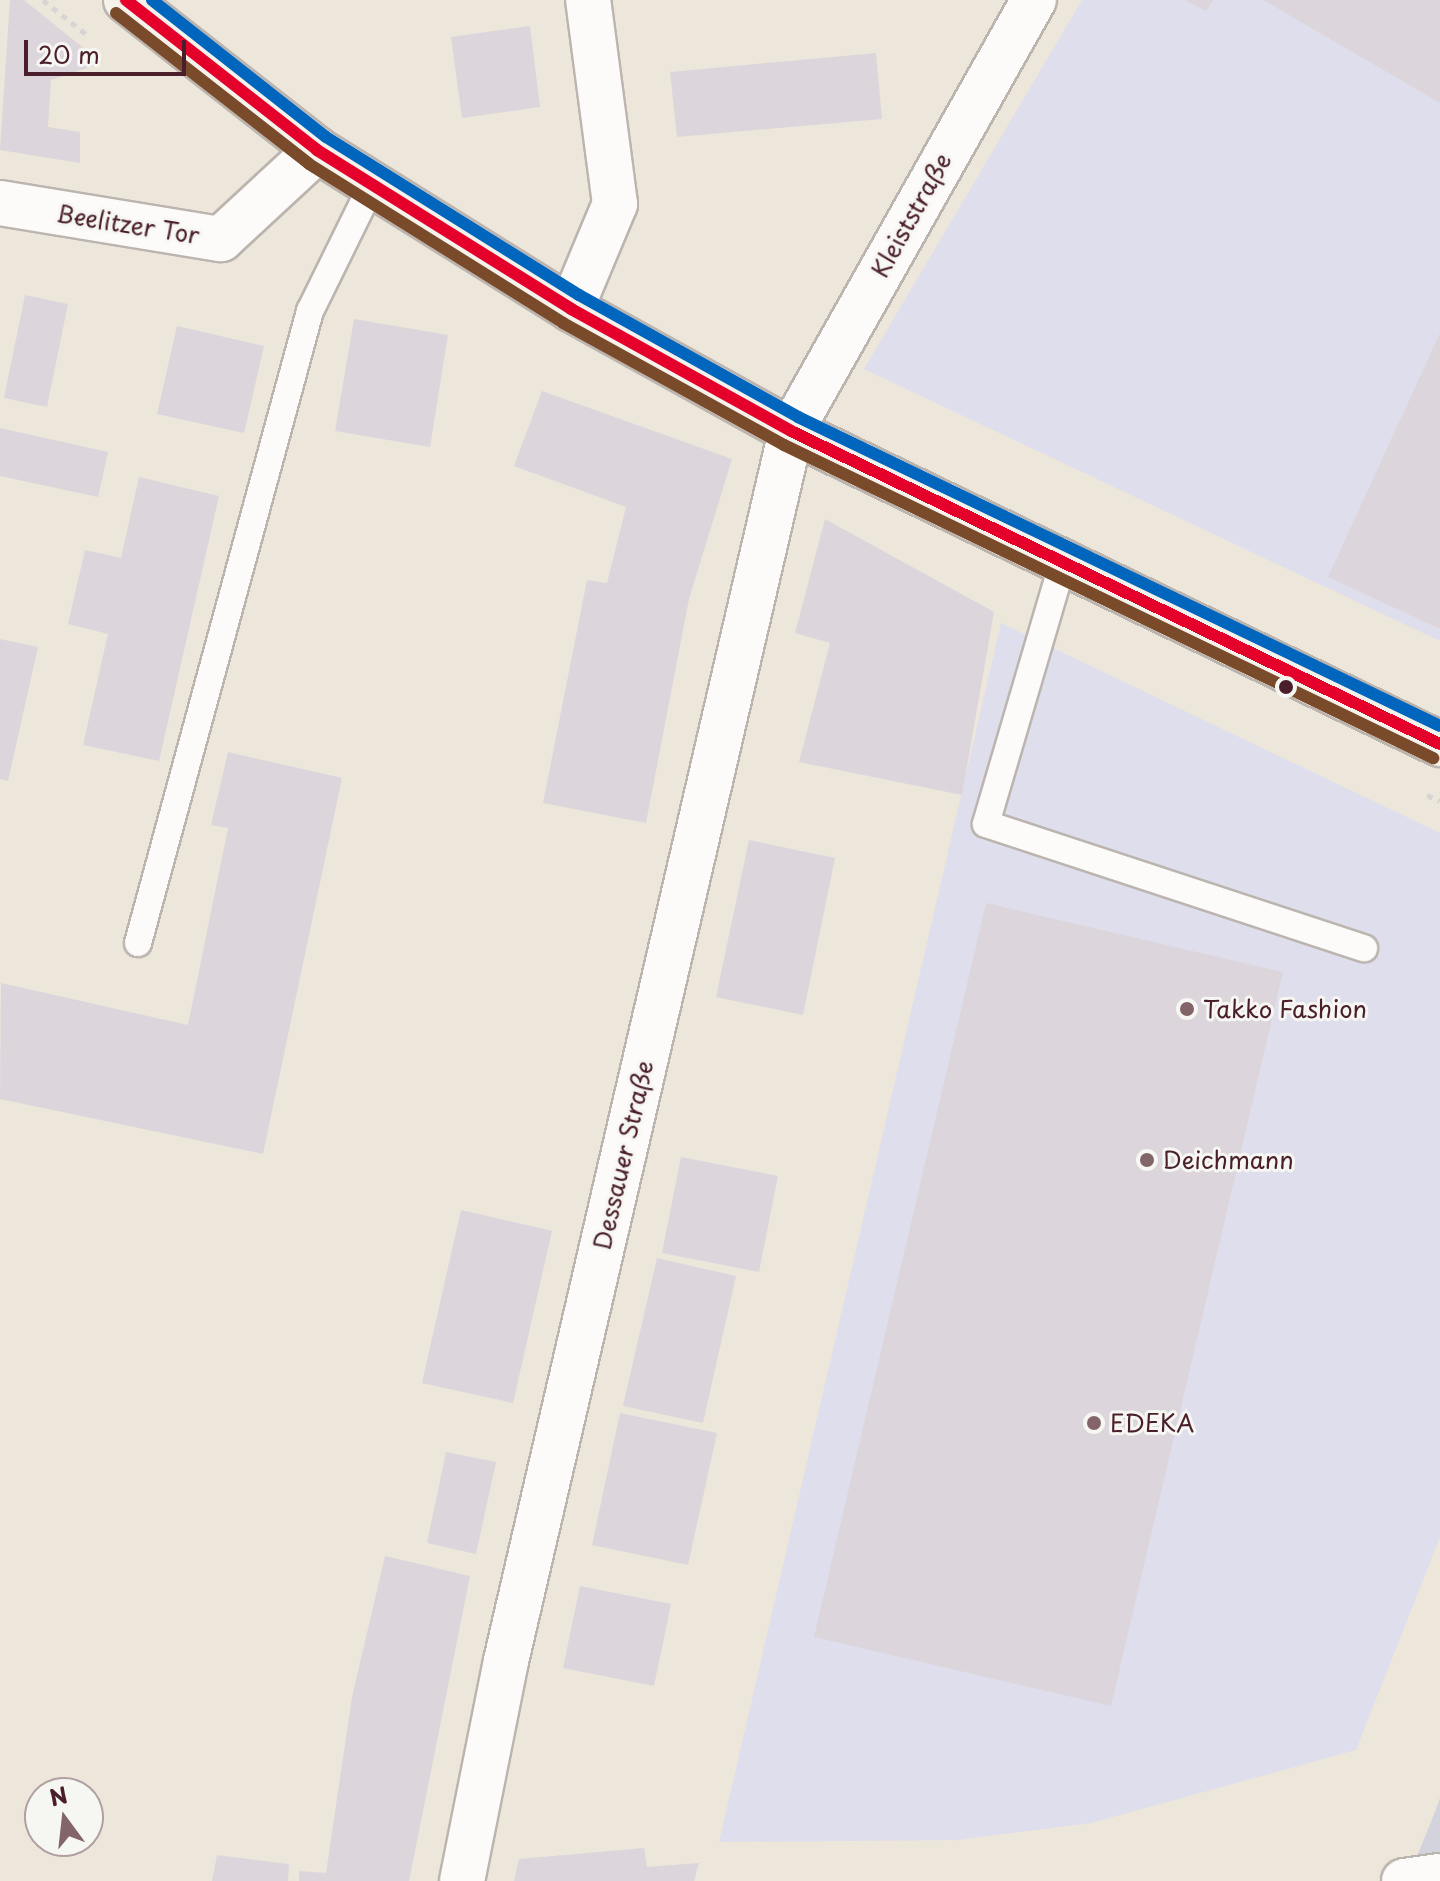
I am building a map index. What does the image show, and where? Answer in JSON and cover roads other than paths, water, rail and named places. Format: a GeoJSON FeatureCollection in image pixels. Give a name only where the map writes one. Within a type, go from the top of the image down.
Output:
{"type":"FeatureCollection","features":[{"type":"Feature","properties":{"kind":"main road"},"geometry":{"type":"LineString","coordinates":[[126,0],[317,150],[571,309],[791,431],[1440,744]]}},
{"type":"Feature","properties":{"kind":"street"},"geometry":{"type":"LineString","coordinates":[[571,309],[615,204],[588,0]]}},
{"type":"Feature","properties":{"kind":"street","name":"Kleiststraße"},"geometry":{"type":"LineString","coordinates":[[791,431],[1034,0]]}},
{"type":"Feature","properties":{"kind":"street","name":"Beelitzer Tor"},"geometry":{"type":"LineString","coordinates":[[0,203],[221,239],[317,150]]}},
{"type":"Feature","properties":{"kind":"street","name":"Dessauer Straße"},"geometry":{"type":"LineString","coordinates":[[462,1881],[506,1661],[791,431]]}},
{"type":"Feature","properties":{"kind":"street"},"geometry":{"type":"LineString","coordinates":[[1404,1881],[1440,1876]]}},
{"type":"Feature","properties":{"kind":"lane"},"geometry":{"type":"LineString","coordinates":[[138,943],[310,311],[372,185]]}},
{"type":"Feature","properties":{"kind":"lane"},"geometry":{"type":"LineString","coordinates":[[1063,562],[986,824],[1364,948]]}},
{"type":"Feature","properties":{"kind":"place","name":"Takko Fashion"},"geometry":{"type":"Point","coordinates":[1187,1009]}},
{"type":"Feature","properties":{"kind":"place","name":"Deichmann"},"geometry":{"type":"Point","coordinates":[1147,1160]}},
{"type":"Feature","properties":{"kind":"place","name":"EDEKA"},"geometry":{"type":"Point","coordinates":[1094,1423]}}]}
